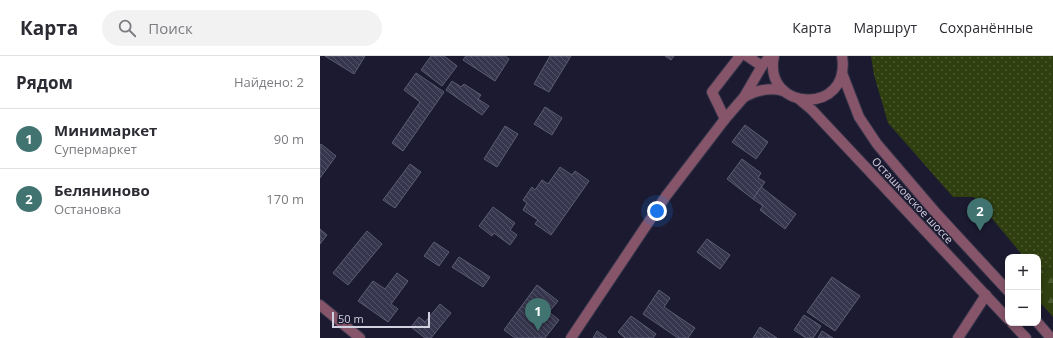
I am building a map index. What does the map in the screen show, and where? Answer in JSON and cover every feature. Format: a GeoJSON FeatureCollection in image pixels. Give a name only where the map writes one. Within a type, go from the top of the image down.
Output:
{"type":"FeatureCollection","features":[{"type":"Feature","properties":{"kind":"street"},"geometry":{"type":"LineString","coordinates":[[725,119],[712,92],[740,56]]}},
{"type":"Feature","properties":{"kind":"street"},"geometry":{"type":"LineString","coordinates":[[747,56],[762,66]]}},
{"type":"Feature","properties":{"kind":"street"},"geometry":{"type":"LineString","coordinates":[[571,338],[666,196],[725,119],[744,97],[762,66],[770,56]]}},
{"type":"Feature","properties":{"kind":"street","name":"Осташковское шоссе"},"geometry":{"type":"LineString","coordinates":[[774,56],[772,66],[777,84],[784,91],[800,100],[812,110],[1005,316]]}},
{"type":"Feature","properties":{"kind":"street","name":"Осташковское шоссе"},"geometry":{"type":"LineString","coordinates":[[800,100],[814,100],[834,90],[842,73],[842,56]]}},
{"type":"Feature","properties":{"kind":"street","name":"Осташковское шоссе"},"geometry":{"type":"LineString","coordinates":[[842,73],[859,117],[877,144],[931,207],[1007,290]]}},
{"type":"Feature","properties":{"kind":"street"},"geometry":{"type":"LineString","coordinates":[[744,97],[755,91],[776,89],[784,91]]}},
{"type":"Feature","properties":{"kind":"street"},"geometry":{"type":"LineString","coordinates":[[958,338],[986,295]]}},
{"type":"Feature","properties":{"kind":"street"},"geometry":{"type":"LineString","coordinates":[[320,305],[360,338]]}},
{"type":"Feature","properties":{"kind":"street"},"geometry":{"type":"LineString","coordinates":[[1015,326],[1026,338]]}},
{"type":"Feature","properties":{"kind":"street"},"geometry":{"type":"LineString","coordinates":[[1041,326],[1051,338]]}},
{"type":"Feature","properties":{"kind":"green space"},"geometry":{"type":"Polygon","coordinates":[[[871,56],[1053,56],[1053,270],[1041,269],[1041,254],[1022,254],[974,197],[953,197],[888,123],[874,75],[871,56]]]}},
{"type":"Feature","properties":{"kind":"green space"},"geometry":{"type":"Polygon","coordinates":[[[1041,269],[1053,270],[1053,317],[1041,303],[1041,269]]]}},
{"type":"Feature","properties":{"kind":"building"},"geometry":{"type":"Polygon","coordinates":[[[325,56],[365,56],[354,74],[325,56]]]}},
{"type":"Feature","properties":{"kind":"building"},"geometry":{"type":"Polygon","coordinates":[[[431,56],[444,56],[457,66],[442,86],[421,70],[431,56]]]}},
{"type":"Feature","properties":{"kind":"building"},"geometry":{"type":"Polygon","coordinates":[[[466,56],[505,56],[509,59],[495,81],[463,60],[466,56]]]}},
{"type":"Feature","properties":{"kind":"building"},"geometry":{"type":"Polygon","coordinates":[[[550,56],[571,56],[549,92],[534,84],[550,56]]]}},
{"type":"Feature","properties":{"kind":"building"},"geometry":{"type":"Polygon","coordinates":[[[665,56],[674,56],[671,60],[665,56]]]}},
{"type":"Feature","properties":{"kind":"building"},"geometry":{"type":"Polygon","coordinates":[[[416,73],[444,92],[403,151],[392,143],[420,102],[404,90],[416,73]]]}},
{"type":"Feature","properties":{"kind":"building"},"geometry":{"type":"Polygon","coordinates":[[[452,81],[461,87],[464,84],[481,95],[478,99],[489,106],[482,115],[446,90],[452,81]]]}},
{"type":"Feature","properties":{"kind":"building"},"geometry":{"type":"Polygon","coordinates":[[[545,107],[562,118],[552,135],[534,124],[545,107]]]}},
{"type":"Feature","properties":{"kind":"building"},"geometry":{"type":"Polygon","coordinates":[[[745,125],[768,142],[756,159],[732,142],[745,125]]]}},
{"type":"Feature","properties":{"kind":"building"},"geometry":{"type":"Polygon","coordinates":[[[505,126],[518,134],[497,167],[484,159],[505,126]]]}},
{"type":"Feature","properties":{"kind":"building"},"geometry":{"type":"Polygon","coordinates":[[[321,144],[336,156],[320,178],[320,146],[321,144]]]}},
{"type":"Feature","properties":{"kind":"building"},"geometry":{"type":"Polygon","coordinates":[[[742,159],[761,173],[758,178],[765,182],[753,199],[727,179],[742,159]]]}},
{"type":"Feature","properties":{"kind":"building"},"geometry":{"type":"Polygon","coordinates":[[[410,164],[421,172],[395,208],[383,200],[410,164]]]}},
{"type":"Feature","properties":{"kind":"building"},"geometry":{"type":"Polygon","coordinates":[[[560,167],[572,175],[575,171],[589,181],[551,235],[535,224],[538,220],[523,210],[527,203],[523,200],[532,187],[535,190],[542,180],[548,184],[560,167]]]}},
{"type":"Feature","properties":{"kind":"building"},"geometry":{"type":"Polygon","coordinates":[[[761,187],[796,214],[785,229],[760,210],[763,206],[753,199],[761,187]]]}},
{"type":"Feature","properties":{"kind":"building"},"geometry":{"type":"Polygon","coordinates":[[[493,207],[515,223],[510,230],[517,235],[510,245],[494,233],[492,236],[479,226],[493,207]]]}},
{"type":"Feature","properties":{"kind":"building"},"geometry":{"type":"Polygon","coordinates":[[[320,229],[327,235],[320,244],[320,229]]]}},
{"type":"Feature","properties":{"kind":"building"},"geometry":{"type":"Polygon","coordinates":[[[367,231],[382,244],[348,285],[333,273],[367,231]]]}},
{"type":"Feature","properties":{"kind":"building"},"geometry":{"type":"Polygon","coordinates":[[[707,239],[730,255],[720,269],[697,252],[707,239]]]}},
{"type":"Feature","properties":{"kind":"building"},"geometry":{"type":"Polygon","coordinates":[[[434,242],[449,252],[439,266],[424,256],[434,242]]]}},
{"type":"Feature","properties":{"kind":"building"},"geometry":{"type":"Polygon","coordinates":[[[459,257],[490,277],[483,287],[452,267],[459,257]]]}},
{"type":"Feature","properties":{"kind":"building"},"geometry":{"type":"Polygon","coordinates":[[[397,273],[408,281],[391,304],[398,309],[388,322],[358,301],[373,281],[385,289],[397,273]]]}},
{"type":"Feature","properties":{"kind":"building"},"geometry":{"type":"Polygon","coordinates":[[[832,277],[860,296],[835,331],[807,312],[832,277]]]}},
{"type":"Feature","properties":{"kind":"building"},"geometry":{"type":"Polygon","coordinates":[[[537,285],[558,301],[549,312],[559,320],[545,338],[515,338],[504,330],[537,285]]]}},
{"type":"Feature","properties":{"kind":"building"},"geometry":{"type":"Polygon","coordinates":[[[659,290],[670,298],[664,307],[695,328],[688,338],[678,338],[643,314],[659,290]]]}},
{"type":"Feature","properties":{"kind":"building"},"geometry":{"type":"Polygon","coordinates":[[[440,304],[451,313],[431,338],[425,338],[411,327],[419,317],[425,322],[440,304]]]}},
{"type":"Feature","properties":{"kind":"building"},"geometry":{"type":"Polygon","coordinates":[[[804,315],[821,326],[813,338],[806,338],[794,330],[804,315]]]}},
{"type":"Feature","properties":{"kind":"building"},"geometry":{"type":"Polygon","coordinates":[[[631,316],[656,334],[653,338],[625,338],[618,332],[631,316]]]}},
{"type":"Feature","properties":{"kind":"building"},"geometry":{"type":"Polygon","coordinates":[[[760,327],[777,338],[753,338],[760,327]]]}},
{"type":"Feature","properties":{"kind":"building"},"geometry":{"type":"Polygon","coordinates":[[[597,331],[607,338],[593,338],[597,331]]]}},
{"type":"Feature","properties":{"kind":"building"},"geometry":{"type":"Polygon","coordinates":[[[822,331],[833,338],[818,338],[822,331]]]}},
{"type":"Feature","properties":{"kind":"place","name":"Беляниново"},"geometry":{"type":"Point","coordinates":[980,231]}},
{"type":"Feature","properties":{"kind":"place","name":"Минимаркет"},"geometry":{"type":"Point","coordinates":[538,331]}}]}
